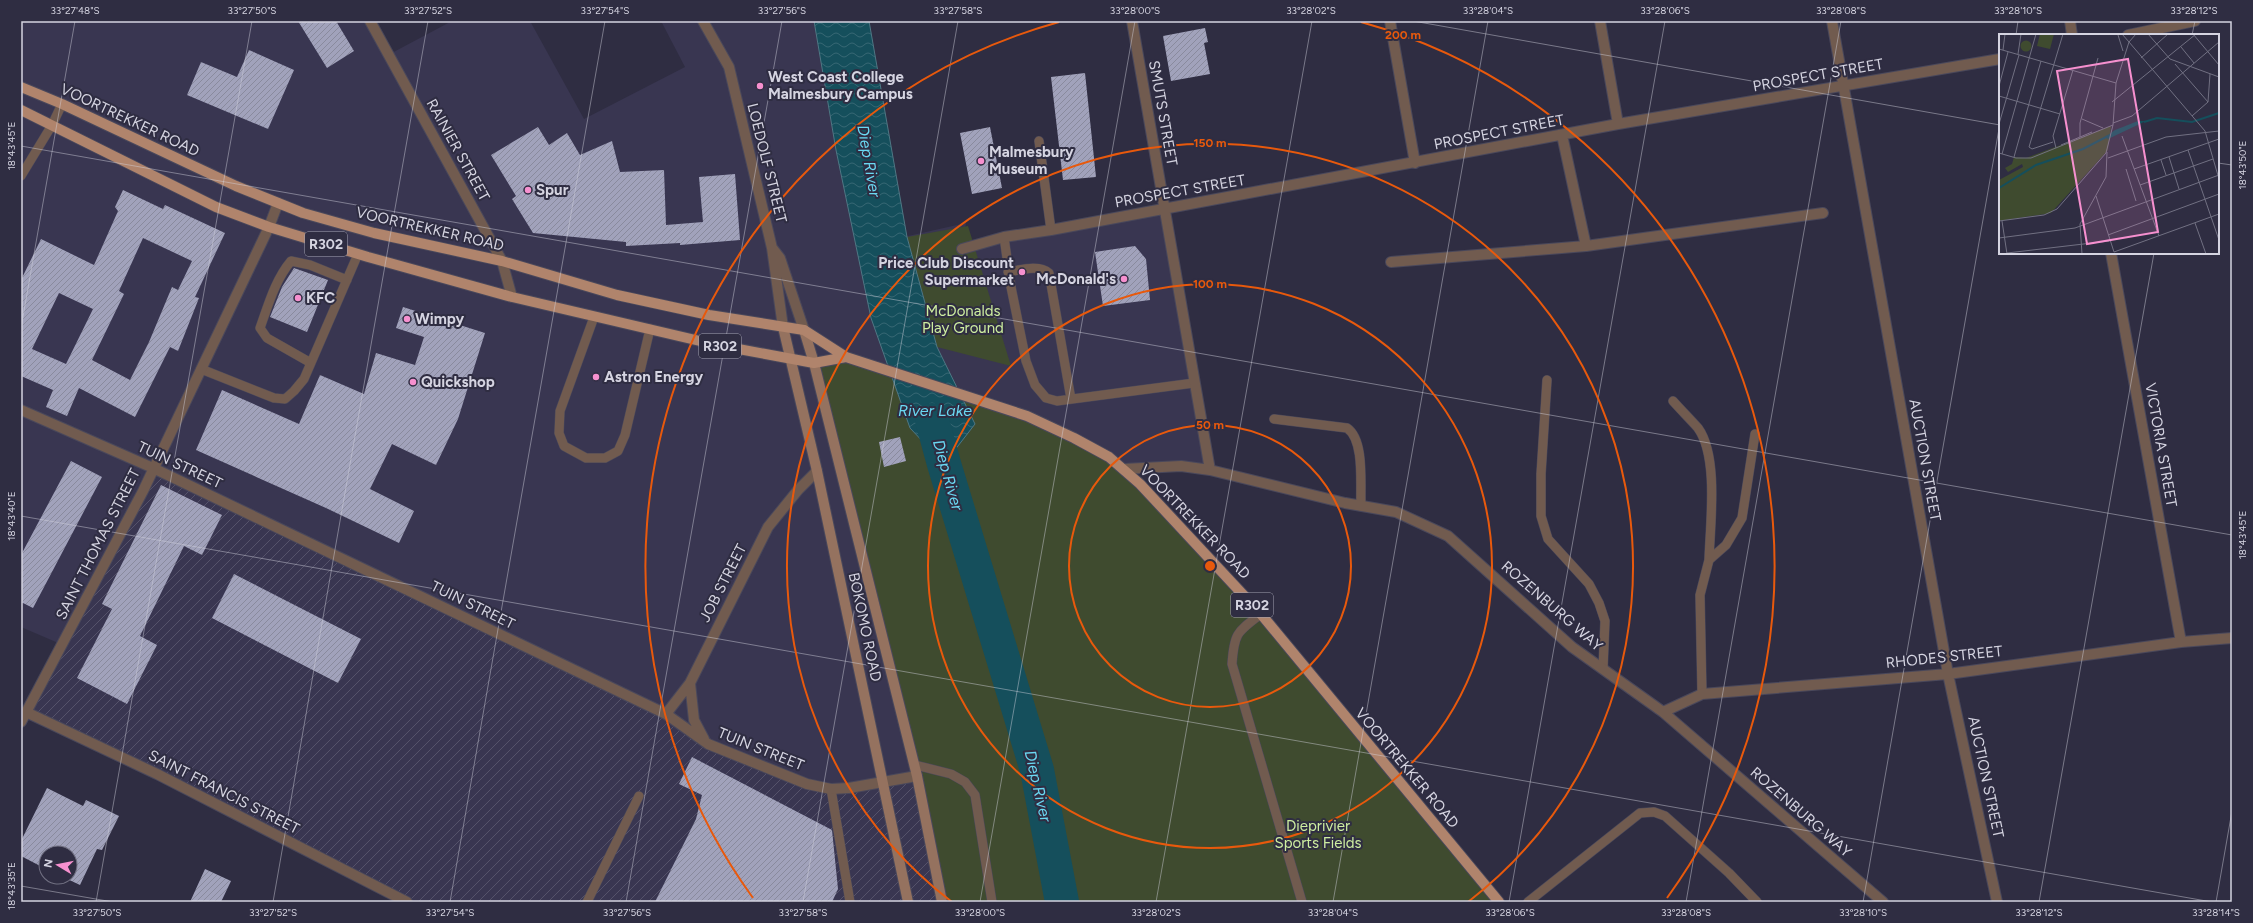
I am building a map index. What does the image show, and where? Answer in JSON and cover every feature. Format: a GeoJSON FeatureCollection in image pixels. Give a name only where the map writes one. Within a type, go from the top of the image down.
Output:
{"type":"FeatureCollection","features":[{"type":"Feature","properties":{"kind":"main road","name":"VOORTREKKER ROAD"},"geometry":{"type":"LineString","coordinates":[[21,87],[62,104],[135,140],[278,203],[374,233],[502,261],[618,295],[709,315],[804,330],[846,357],[1027,416],[1109,458],[1154,498],[1261,614],[1498,902]]}},
{"type":"Feature","properties":{"kind":"main road","name":"R302"},"geometry":{"type":"LineString","coordinates":[[21,110],[216,207],[269,227],[358,254],[512,297],[594,317],[790,359],[814,363],[846,357]]}},
{"type":"Feature","properties":{"kind":"main road","name":"LOEDOLF STREET"},"geometry":{"type":"LineString","coordinates":[[783,327],[790,359]]}},
{"type":"Feature","properties":{"kind":"main road","name":"BOKOMO ROAD"},"geometry":{"type":"LineString","coordinates":[[804,330],[814,363],[915,765],[942,902]]}},
{"type":"Feature","properties":{"kind":"main road","name":"BOKOMO ROAD"},"geometry":{"type":"LineString","coordinates":[[790,359],[817,471],[908,902]]}},
{"type":"Feature","properties":{"kind":"street","name":"RAINIER STREET"},"geometry":{"type":"LineString","coordinates":[[370,21],[502,261],[512,297]]}},
{"type":"Feature","properties":{"kind":"street","name":"LOEDOLF STREET"},"geometry":{"type":"LineString","coordinates":[[703,21],[729,67],[772,248],[783,327]]}},
{"type":"Feature","properties":{"kind":"street","name":"SMUTS STREET"},"geometry":{"type":"LineString","coordinates":[[1132,21],[1210,470]]}},
{"type":"Feature","properties":{"kind":"street"},"geometry":{"type":"LineString","coordinates":[[1390,21],[1415,163]]}},
{"type":"Feature","properties":{"kind":"street"},"geometry":{"type":"LineString","coordinates":[[1600,21],[1618,124]]}},
{"type":"Feature","properties":{"kind":"street","name":"AUCTION STREET"},"geometry":{"type":"LineString","coordinates":[[1832,21],[1948,674],[1997,902]]}},
{"type":"Feature","properties":{"kind":"street"},"geometry":{"type":"LineString","coordinates":[[2070,21],[2072,34]]}},
{"type":"Feature","properties":{"kind":"street"},"geometry":{"type":"LineString","coordinates":[[2133,34],[2195,21]]}},
{"type":"Feature","properties":{"kind":"street","name":"PROSPECT STREET"},"geometry":{"type":"LineString","coordinates":[[962,249],[1004,236],[1051,230],[1164,210],[1618,124],[1999,59]]}},
{"type":"Feature","properties":{"kind":"street"},"geometry":{"type":"LineString","coordinates":[[1562,135],[1586,246]]}},
{"type":"Feature","properties":{"kind":"street","name":"SAINT THOMAS STREET"},"geometry":{"type":"LineString","coordinates":[[21,722],[63,645],[153,468],[269,227],[278,203]]}},
{"type":"Feature","properties":{"kind":"street"},"geometry":{"type":"LineString","coordinates":[[1391,262],[1586,246],[1823,213]]}},
{"type":"Feature","properties":{"kind":"street","name":"LOEDOLF STREET"},"geometry":{"type":"LineString","coordinates":[[772,248],[780,258],[804,330]]}},
{"type":"Feature","properties":{"kind":"street","name":"VICTORIA STREET"},"geometry":{"type":"LineString","coordinates":[[2111,254],[2181,642]]}},
{"type":"Feature","properties":{"kind":"street","name":"TUIN STREET"},"geometry":{"type":"LineString","coordinates":[[21,410],[153,468],[666,714],[708,744],[807,784],[832,789],[917,776]]}},
{"type":"Feature","properties":{"kind":"street","name":"ROZENBURG WAY"},"geometry":{"type":"LineString","coordinates":[[1124,470],[1181,466],[1210,470],[1361,506],[1396,512],[1448,536],[1572,647],[1663,712],[1883,902]]}},
{"type":"Feature","properties":{"kind":"street","name":"JOB STREET"},"geometry":{"type":"LineString","coordinates":[[666,714],[690,683],[768,527],[798,490],[817,471]]}},
{"type":"Feature","properties":{"kind":"street","name":"RHODES STREET"},"geometry":{"type":"LineString","coordinates":[[1663,712],[1702,694],[1948,674],[2181,642],[2232,638]]}},
{"type":"Feature","properties":{"kind":"street"},"geometry":{"type":"LineString","coordinates":[[690,683],[694,720],[699,733],[708,744]]}},
{"type":"Feature","properties":{"kind":"street","name":"SAINT FRANCIS STREET"},"geometry":{"type":"LineString","coordinates":[[26,712],[157,774],[407,902]]}},
{"type":"Feature","properties":{"kind":"lane"},"geometry":{"type":"LineString","coordinates":[[21,176],[52,125],[62,104]]}},
{"type":"Feature","properties":{"kind":"lane"},"geometry":{"type":"LineString","coordinates":[[1039,141],[1051,230]]}},
{"type":"Feature","properties":{"kind":"lane"},"geometry":{"type":"LineString","coordinates":[[1004,236],[1008,272],[1026,361],[1035,385],[1046,398],[1058,401],[1194,384]]}},
{"type":"Feature","properties":{"kind":"lane"},"geometry":{"type":"LineString","coordinates":[[201,369],[274,398],[285,399],[304,379],[358,254]]}},
{"type":"Feature","properties":{"kind":"lane"},"geometry":{"type":"LineString","coordinates":[[311,363],[268,338],[260,328],[275,288],[283,270],[291,261],[310,265],[347,280]]}},
{"type":"Feature","properties":{"kind":"lane"},"geometry":{"type":"LineString","coordinates":[[1008,272],[1038,268],[1049,273],[1071,399]]}},
{"type":"Feature","properties":{"kind":"lane"},"geometry":{"type":"LineString","coordinates":[[594,317],[560,411],[559,433],[564,446],[586,458],[605,458],[618,451],[625,435],[650,329]]}},
{"type":"Feature","properties":{"kind":"lane"},"geometry":{"type":"LineString","coordinates":[[1547,380],[1541,474],[1541,516],[1548,539],[1589,584],[1599,603],[1605,621],[1603,669]]}},
{"type":"Feature","properties":{"kind":"lane"},"geometry":{"type":"LineString","coordinates":[[1673,401],[1698,429],[1707,447],[1711,470],[1709,560],[1700,595],[1702,694]]}},
{"type":"Feature","properties":{"kind":"lane"},"geometry":{"type":"LineString","coordinates":[[1274,419],[1347,428],[1353,432],[1359,450],[1361,506]]}},
{"type":"Feature","properties":{"kind":"lane"},"geometry":{"type":"LineString","coordinates":[[1709,560],[1726,545],[1742,518],[1755,434]]}},
{"type":"Feature","properties":{"kind":"lane"},"geometry":{"type":"LineString","coordinates":[[1261,614],[1238,631],[1233,646],[1232,664],[1302,902]]}},
{"type":"Feature","properties":{"kind":"lane"},"geometry":{"type":"LineString","coordinates":[[915,765],[951,774],[965,782],[975,796],[992,902]]}},
{"type":"Feature","properties":{"kind":"lane"},"geometry":{"type":"LineString","coordinates":[[832,789],[850,902]]}},
{"type":"Feature","properties":{"kind":"lane"},"geometry":{"type":"LineString","coordinates":[[587,902],[639,796]]}},
{"type":"Feature","properties":{"kind":"lane"},"geometry":{"type":"LineString","coordinates":[[1528,902],[1640,813],[1654,812],[1665,816],[1729,873],[1757,902]]}},
{"type":"Feature","properties":{"kind":"shaded area"},"geometry":{"type":"Polygon","coordinates":[[[21,21],[370,21],[388,55],[452,21],[530,21],[584,119],[685,67],[661,21],[814,21],[836,150],[886,241],[966,223],[962,249],[1164,210],[1210,470],[1124,469],[917,776],[849,788],[63,645],[21,627],[21,21]]]}},
{"type":"Feature","properties":{"kind":"shaded area"},"geometry":{"type":"Polygon","coordinates":[[[153,468],[666,714],[708,744],[831,789],[917,776],[942,902],[407,902],[26,712],[153,468]]]}},
{"type":"Feature","properties":{"kind":"green space","name":"McDonalds Play Ground"},"geometry":{"type":"Polygon","coordinates":[[[968,226],[1011,366],[937,347],[907,237],[968,226]]]}},
{"type":"Feature","properties":{"kind":"green space","name":"Dieprivier Sports Fields"},"geometry":{"type":"Polygon","coordinates":[[[846,357],[1027,416],[1109,457],[1261,614],[1499,902],[942,902],[814,363],[846,357]]]}},
{"type":"Feature","properties":{"kind":"water","name":"River Lake"},"geometry":{"type":"Polygon","coordinates":[[[814,21],[869,21],[907,237],[937,347],[975,424],[944,464],[910,428],[871,318],[836,150],[814,21]]]}},
{"type":"Feature","properties":{"kind":"building"},"geometry":{"type":"Polygon","coordinates":[[[298,21],[336,21],[354,51],[327,68],[298,21]]]}},
{"type":"Feature","properties":{"kind":"building"},"geometry":{"type":"Polygon","coordinates":[[[1205,28],[1208,42],[1204,43],[1210,74],[1171,81],[1163,36],[1205,28]]]}},
{"type":"Feature","properties":{"kind":"building"},"geometry":{"type":"Polygon","coordinates":[[[249,50],[294,70],[268,129],[187,95],[201,62],[237,77],[249,50]]]}},
{"type":"Feature","properties":{"kind":"building"},"geometry":{"type":"Polygon","coordinates":[[[1085,73],[1096,177],[1063,180],[1051,77],[1085,73]]]}},
{"type":"Feature","properties":{"kind":"building"},"geometry":{"type":"Polygon","coordinates":[[[538,127],[549,145],[567,133],[580,155],[612,141],[620,172],[664,170],[666,225],[703,222],[699,177],[735,174],[740,240],[680,245],[680,243],[626,246],[626,242],[533,233],[512,199],[516,196],[491,155],[538,127]]]}},
{"type":"Feature","properties":{"kind":"building","name":"Malmesbury Museum"},"geometry":{"type":"Polygon","coordinates":[[[990,127],[1002,188],[972,194],[960,133],[990,127]]]}},
{"type":"Feature","properties":{"kind":"building"},"geometry":{"type":"Polygon","coordinates":[[[123,190],[163,209],[165,205],[225,233],[195,297],[199,298],[178,351],[170,347],[135,417],[79,388],[67,416],[46,407],[53,390],[21,376],[21,280],[41,239],[94,265],[118,211],[115,207],[123,190]],[[143,238],[119,291],[124,294],[92,360],[130,380],[149,342],[172,287],[178,290],[192,261],[143,238]],[[59,293],[32,349],[66,364],[93,309],[59,293]]]}},
{"type":"Feature","properties":{"kind":"building","name":"McDonald's"},"geometry":{"type":"Polygon","coordinates":[[[1135,246],[1146,259],[1150,300],[1103,306],[1095,252],[1135,246]]]}},
{"type":"Feature","properties":{"kind":"building"},"geometry":{"type":"Polygon","coordinates":[[[294,268],[328,280],[307,332],[270,317],[282,287],[294,268]]]}},
{"type":"Feature","properties":{"kind":"building"},"geometry":{"type":"Polygon","coordinates":[[[403,307],[485,333],[458,419],[436,465],[392,444],[370,489],[414,511],[399,543],[326,508],[196,450],[222,390],[299,424],[320,375],[364,394],[376,353],[415,365],[424,337],[396,328],[403,307]]]}},
{"type":"Feature","properties":{"kind":"building"},"geometry":{"type":"Polygon","coordinates":[[[900,437],[906,461],[884,467],[879,442],[900,437]]]}},
{"type":"Feature","properties":{"kind":"building"},"geometry":{"type":"Polygon","coordinates":[[[71,461],[102,477],[33,608],[21,602],[21,555],[71,461]]]}},
{"type":"Feature","properties":{"kind":"building"},"geometry":{"type":"Polygon","coordinates":[[[161,485],[222,515],[202,555],[184,546],[140,636],[157,645],[127,704],[77,678],[112,609],[102,604],[161,485]]]}},
{"type":"Feature","properties":{"kind":"building"},"geometry":{"type":"Polygon","coordinates":[[[234,574],[361,639],[338,683],[212,618],[234,574]]]}},
{"type":"Feature","properties":{"kind":"building"},"geometry":{"type":"Polygon","coordinates":[[[692,757],[832,830],[838,889],[832,902],[655,902],[696,819],[702,795],[679,784],[692,757]]]}},
{"type":"Feature","properties":{"kind":"building"},"geometry":{"type":"Polygon","coordinates":[[[47,788],[83,806],[86,800],[119,816],[102,850],[97,849],[80,885],[78,884],[78,845],[38,845],[38,865],[21,856],[21,841],[47,788]]]}},
{"type":"Feature","properties":{"kind":"building"},"geometry":{"type":"Polygon","coordinates":[[[205,869],[231,881],[221,902],[190,902],[205,869]]]}},
{"type":"Feature","properties":{"kind":"waterway","name":"Diep River"},"geometry":{"type":"LineString","coordinates":[[932,420],[1037,770],[1062,902]]}},
{"type":"Feature","properties":{"kind":"place","name":"West Coast College Malmesbury Campus"},"geometry":{"type":"Point","coordinates":[760,86]}},
{"type":"Feature","properties":{"kind":"place","name":"Malmesbury Museum"},"geometry":{"type":"Point","coordinates":[981,161]}},
{"type":"Feature","properties":{"kind":"place","name":"Spur"},"geometry":{"type":"Point","coordinates":[528,190]}},
{"type":"Feature","properties":{"kind":"place","name":"Price Club Discount Supermarket"},"geometry":{"type":"Point","coordinates":[1022,272]}},
{"type":"Feature","properties":{"kind":"place","name":"McDonald's"},"geometry":{"type":"Point","coordinates":[1124,279]}},
{"type":"Feature","properties":{"kind":"place","name":"KFC"},"geometry":{"type":"Point","coordinates":[298,298]}},
{"type":"Feature","properties":{"kind":"place","name":"Wimpy"},"geometry":{"type":"Point","coordinates":[407,319]}},
{"type":"Feature","properties":{"kind":"place","name":"Astron Energy"},"geometry":{"type":"Point","coordinates":[596,377]}},
{"type":"Feature","properties":{"kind":"place","name":"Quickshop"},"geometry":{"type":"Point","coordinates":[413,382]}}]}
